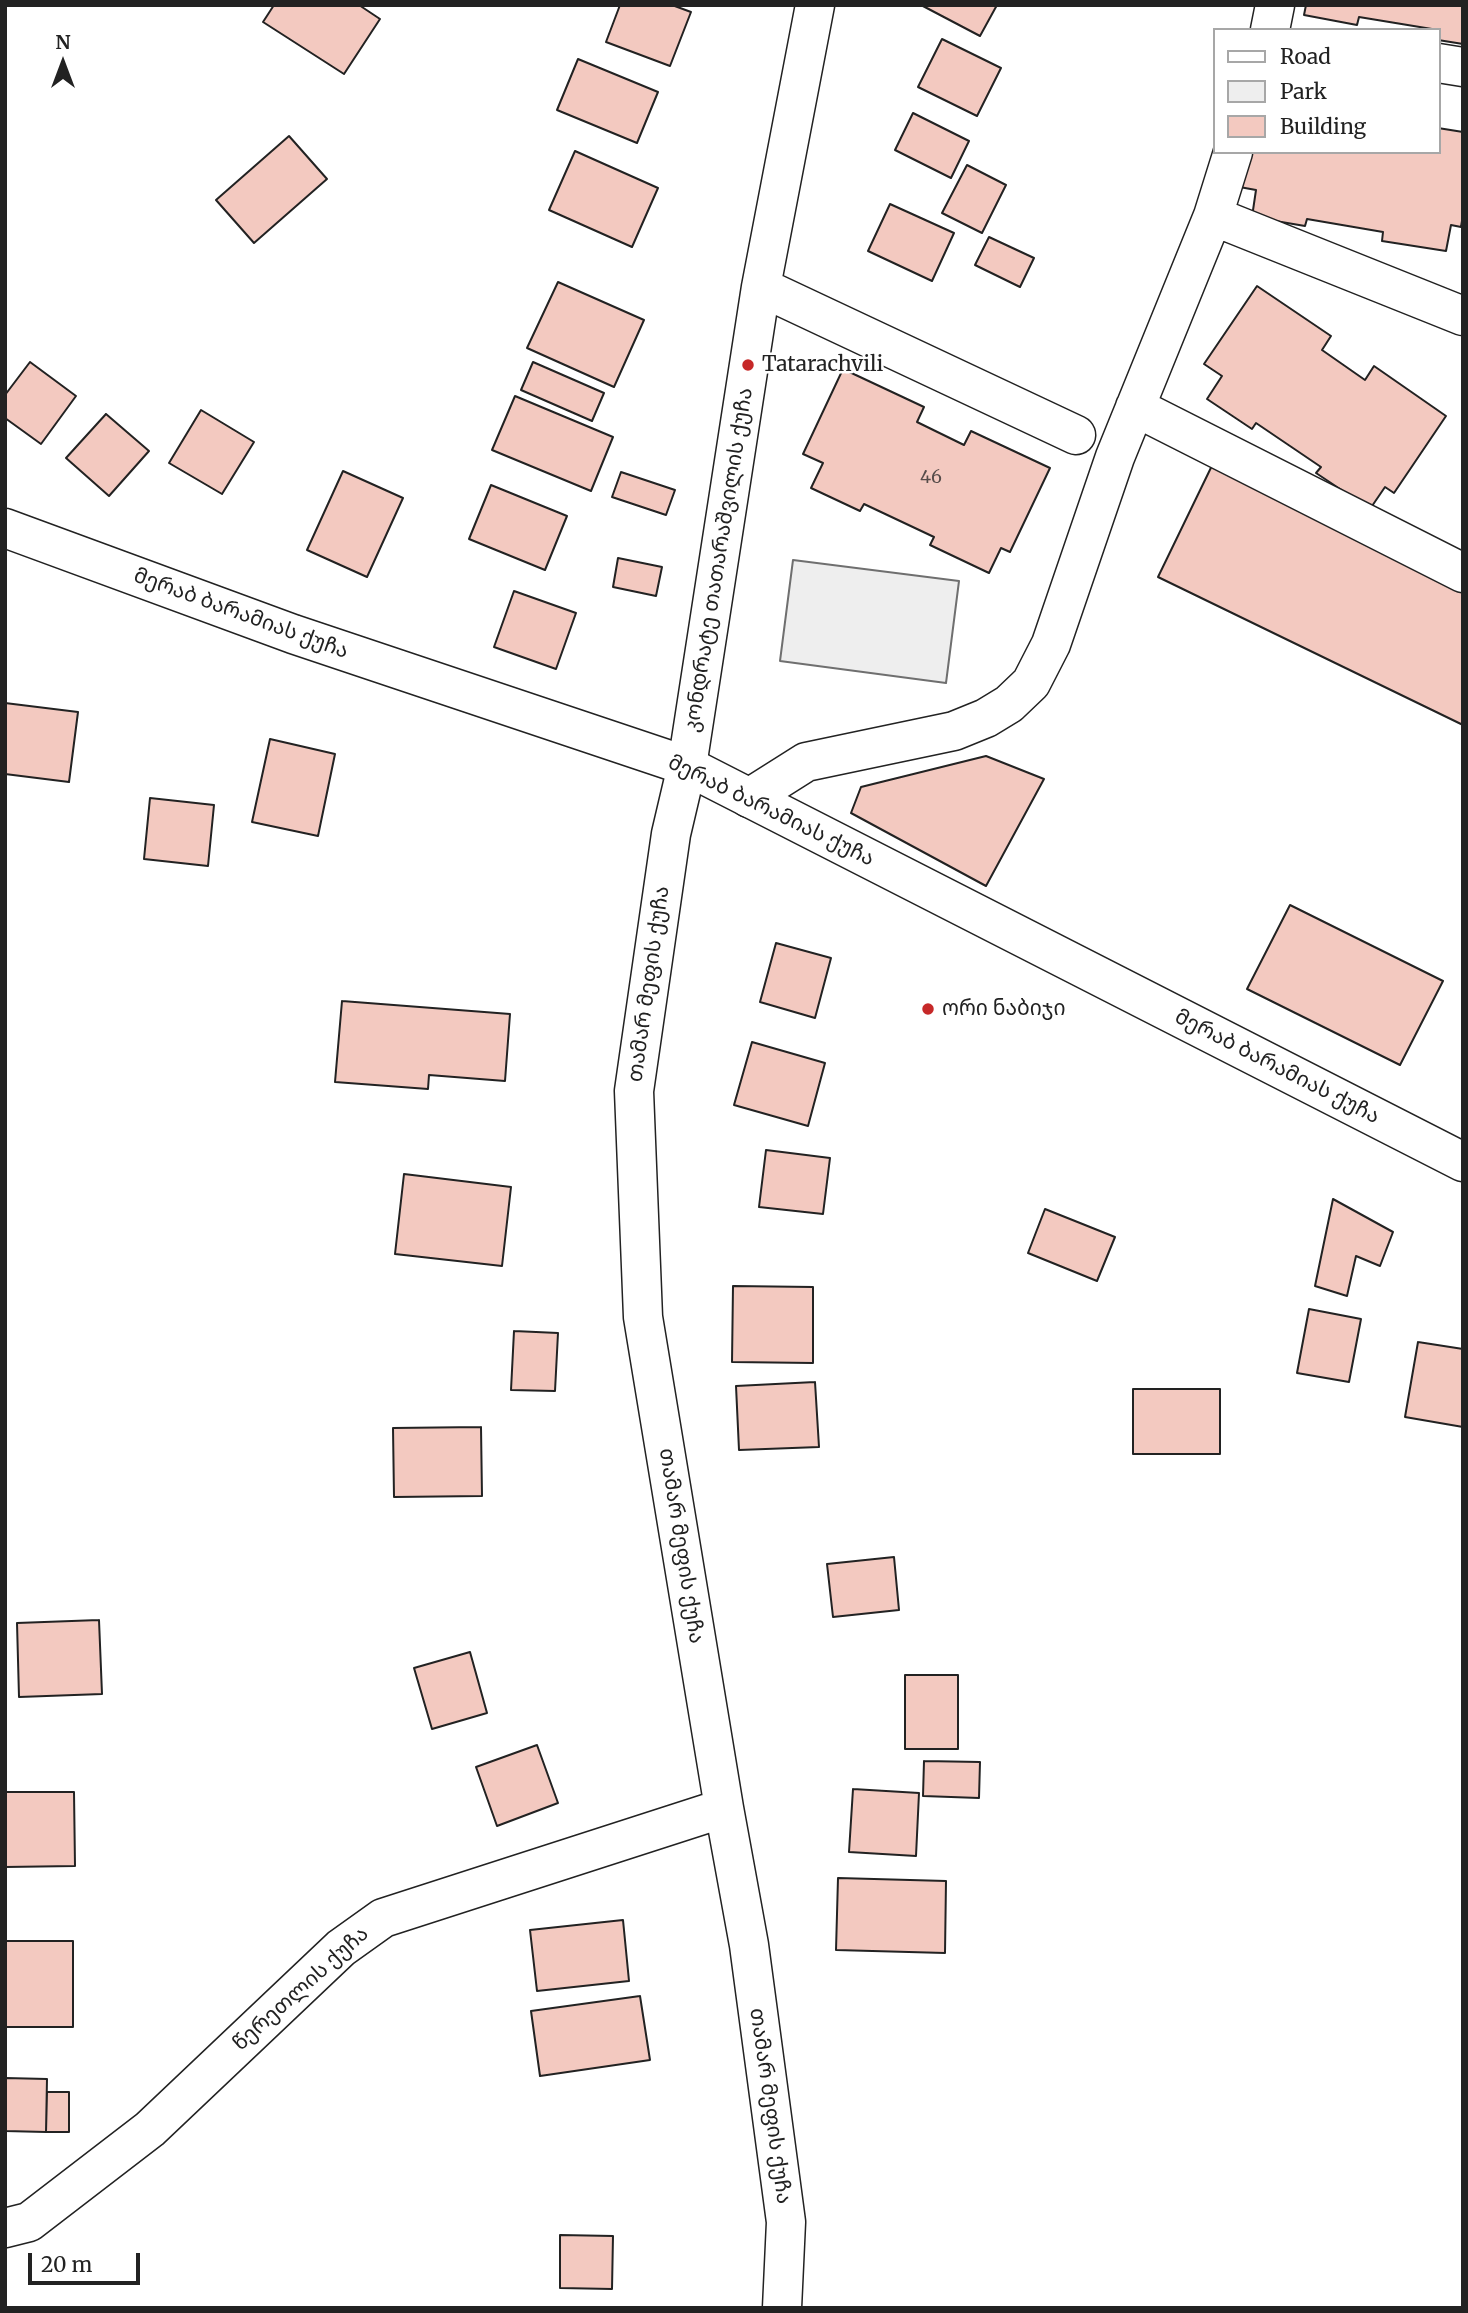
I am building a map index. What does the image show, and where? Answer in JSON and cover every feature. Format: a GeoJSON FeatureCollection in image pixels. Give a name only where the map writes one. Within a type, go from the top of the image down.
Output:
{"type":"FeatureCollection","features":[{"type":"Feature","properties":{"kind":"street","name":"კონდრატე თათარაშვილის ქუჩა"},"geometry":{"type":"LineString","coordinates":[[685,775],[761,287],[815,5]]}},
{"type":"Feature","properties":{"kind":"street"},"geometry":{"type":"LineString","coordinates":[[1269,28],[1275,5]]}},
{"type":"Feature","properties":{"kind":"street"},"geometry":{"type":"LineString","coordinates":[[1440,63],[1463,66]]}},
{"type":"Feature","properties":{"kind":"street"},"geometry":{"type":"LineString","coordinates":[[749,798],[806,762],[954,731],[986,718],[1009,704],[1031,683],[1051,644],[1135,407],[1213,216],[1232,154]]}},
{"type":"Feature","properties":{"kind":"street"},"geometry":{"type":"LineString","coordinates":[[1213,216],[1463,316]]}},
{"type":"Feature","properties":{"kind":"street"},"geometry":{"type":"LineString","coordinates":[[761,287],[1076,435]]}},
{"type":"Feature","properties":{"kind":"street"},"geometry":{"type":"LineString","coordinates":[[1135,407],[1461,562]]}},
{"type":"Feature","properties":{"kind":"street","name":"მერაბ ბარამიას ქუჩა"},"geometry":{"type":"LineString","coordinates":[[5,528],[749,798],[1463,1162]]}},
{"type":"Feature","properties":{"kind":"street","name":"თამარ მეფის ქუჩა"},"geometry":{"type":"LineString","coordinates":[[685,775],[671,834],[634,1091],[643,1317],[749,1945],[786,2222],[782,2308]]}},
{"type":"Feature","properties":{"kind":"street","name":"წერეთლის ქუჩა"},"geometry":{"type":"LineString","coordinates":[[5,2228],[29,2222],[150,2129],[341,1948],[383,1918],[724,1808]]}},
{"type":"Feature","properties":{"kind":"green space"},"geometry":{"type":"Polygon","coordinates":[[[793,560],[959,581],[946,683],[780,661],[793,560]]]}},
{"type":"Feature","properties":{"kind":"building"},"geometry":{"type":"Polygon","coordinates":[[[274,5],[359,5],[380,19],[344,74],[263,22],[274,5]]]}},
{"type":"Feature","properties":{"kind":"building"},"geometry":{"type":"Polygon","coordinates":[[[620,5],[672,5],[691,12],[670,66],[606,42],[620,5]]]}},
{"type":"Feature","properties":{"kind":"building"},"geometry":{"type":"Polygon","coordinates":[[[921,5],[997,5],[980,36],[921,5]]]}},
{"type":"Feature","properties":{"kind":"building"},"geometry":{"type":"Polygon","coordinates":[[[1306,5],[1463,5],[1463,44],[1440,40],[1440,28],[1359,17],[1357,25],[1304,15],[1306,5]]]}},
{"type":"Feature","properties":{"kind":"building"},"geometry":{"type":"Polygon","coordinates":[[[942,39],[1001,68],[977,116],[918,87],[942,39]]]}},
{"type":"Feature","properties":{"kind":"building"},"geometry":{"type":"Polygon","coordinates":[[[578,59],[658,92],[637,143],[557,110],[578,59]]]}},
{"type":"Feature","properties":{"kind":"building"},"geometry":{"type":"Polygon","coordinates":[[[913,113],[969,141],[951,178],[895,150],[913,113]]]}},
{"type":"Feature","properties":{"kind":"building"},"geometry":{"type":"Polygon","coordinates":[[[1440,128],[1463,132],[1463,215],[1461,227],[1451,225],[1446,251],[1382,241],[1383,232],[1307,219],[1305,226],[1252,217],[1256,190],[1234,186],[1240,154],[1440,154],[1440,128]]]}},
{"type":"Feature","properties":{"kind":"building"},"geometry":{"type":"Polygon","coordinates":[[[289,136],[327,179],[254,243],[216,200],[289,136]]]}},
{"type":"Feature","properties":{"kind":"building"},"geometry":{"type":"Polygon","coordinates":[[[575,151],[658,188],[632,247],[549,210],[575,151]]]}},
{"type":"Feature","properties":{"kind":"building"},"geometry":{"type":"Polygon","coordinates":[[[967,165],[1006,185],[982,233],[942,213],[967,165]]]}},
{"type":"Feature","properties":{"kind":"building"},"geometry":{"type":"Polygon","coordinates":[[[890,204],[954,233],[932,281],[868,251],[890,204]]]}},
{"type":"Feature","properties":{"kind":"building"},"geometry":{"type":"Polygon","coordinates":[[[989,237],[1034,258],[1020,287],[975,265],[989,237]]]}},
{"type":"Feature","properties":{"kind":"building"},"geometry":{"type":"Polygon","coordinates":[[[558,282],[644,320],[614,387],[527,348],[558,282]]]}},
{"type":"Feature","properties":{"kind":"building"},"geometry":{"type":"Polygon","coordinates":[[[1257,286],[1331,336],[1322,350],[1365,380],[1374,366],[1446,416],[1394,493],[1385,487],[1370,509],[1316,473],[1321,467],[1256,423],[1252,429],[1207,399],[1222,376],[1204,364],[1257,286]]]}},
{"type":"Feature","properties":{"kind":"building"},"geometry":{"type":"Polygon","coordinates":[[[30,362],[76,396],[41,444],[5,418],[5,395],[30,362]]]}},
{"type":"Feature","properties":{"kind":"building"},"geometry":{"type":"Polygon","coordinates":[[[533,362],[604,393],[592,421],[521,390],[533,362]]]}},
{"type":"Feature","properties":{"kind":"building"},"geometry":{"type":"Polygon","coordinates":[[[843,369],[924,407],[917,422],[964,445],[971,431],[1050,468],[1010,552],[1001,548],[989,573],[930,545],[934,537],[864,504],[860,511],[811,488],[823,463],[803,454],[843,369]]]}},
{"type":"Feature","properties":{"kind":"building"},"geometry":{"type":"Polygon","coordinates":[[[515,396],[613,437],[591,491],[492,450],[515,396]]]}},
{"type":"Feature","properties":{"kind":"building"},"geometry":{"type":"Polygon","coordinates":[[[201,410],[254,442],[222,494],[169,463],[201,410]]]}},
{"type":"Feature","properties":{"kind":"building"},"geometry":{"type":"Polygon","coordinates":[[[106,414],[149,451],[109,496],[66,458],[106,414]]]}},
{"type":"Feature","properties":{"kind":"building"},"geometry":{"type":"Polygon","coordinates":[[[1221,447],[1463,564],[1463,725],[1158,577],[1221,447]]]}},
{"type":"Feature","properties":{"kind":"building"},"geometry":{"type":"Polygon","coordinates":[[[343,471],[403,498],[367,577],[307,550],[343,471]]]}},
{"type":"Feature","properties":{"kind":"building"},"geometry":{"type":"Polygon","coordinates":[[[621,472],[675,490],[666,515],[612,497],[621,472]]]}},
{"type":"Feature","properties":{"kind":"building"},"geometry":{"type":"Polygon","coordinates":[[[491,485],[567,516],[545,570],[469,539],[491,485]]]}},
{"type":"Feature","properties":{"kind":"building"},"geometry":{"type":"Polygon","coordinates":[[[618,558],[662,567],[656,596],[613,587],[618,558]]]}},
{"type":"Feature","properties":{"kind":"building"},"geometry":{"type":"Polygon","coordinates":[[[514,591],[576,613],[556,669],[494,647],[514,591]]]}},
{"type":"Feature","properties":{"kind":"building"},"geometry":{"type":"Polygon","coordinates":[[[5,703],[78,712],[69,782],[5,774],[5,703]]]}},
{"type":"Feature","properties":{"kind":"building"},"geometry":{"type":"Polygon","coordinates":[[[270,739],[335,754],[318,836],[252,822],[270,739]]]}},
{"type":"Feature","properties":{"kind":"building"},"geometry":{"type":"Polygon","coordinates":[[[986,756],[1044,779],[986,886],[851,813],[861,787],[986,756]]]}},
{"type":"Feature","properties":{"kind":"building"},"geometry":{"type":"Polygon","coordinates":[[[150,798],[214,805],[208,866],[144,859],[150,798]]]}},
{"type":"Feature","properties":{"kind":"building"},"geometry":{"type":"Polygon","coordinates":[[[1290,905],[1443,981],[1400,1065],[1247,989],[1290,905]]]}},
{"type":"Feature","properties":{"kind":"building"},"geometry":{"type":"Polygon","coordinates":[[[776,943],[831,958],[815,1018],[760,1002],[776,943]]]}},
{"type":"Feature","properties":{"kind":"building"},"geometry":{"type":"Polygon","coordinates":[[[342,1001],[510,1014],[505,1081],[429,1075],[428,1089],[335,1082],[342,1001]]]}},
{"type":"Feature","properties":{"kind":"building"},"geometry":{"type":"Polygon","coordinates":[[[752,1042],[825,1063],[808,1126],[734,1105],[752,1042]]]}},
{"type":"Feature","properties":{"kind":"building"},"geometry":{"type":"Polygon","coordinates":[[[766,1150],[830,1158],[823,1214],[759,1207],[766,1150]]]}},
{"type":"Feature","properties":{"kind":"building"},"geometry":{"type":"Polygon","coordinates":[[[404,1174],[511,1187],[502,1266],[395,1254],[404,1174]]]}},
{"type":"Feature","properties":{"kind":"building"},"geometry":{"type":"Polygon","coordinates":[[[1333,1199],[1393,1232],[1380,1266],[1356,1256],[1347,1296],[1315,1286],[1333,1199]]]}},
{"type":"Feature","properties":{"kind":"building"},"geometry":{"type":"Polygon","coordinates":[[[1045,1209],[1115,1237],[1097,1281],[1028,1253],[1045,1209]]]}},
{"type":"Feature","properties":{"kind":"building"},"geometry":{"type":"Polygon","coordinates":[[[733,1286],[813,1287],[813,1363],[732,1362],[733,1286]]]}},
{"type":"Feature","properties":{"kind":"building"},"geometry":{"type":"Polygon","coordinates":[[[1309,1309],[1361,1319],[1349,1382],[1297,1373],[1309,1309]]]}},
{"type":"Feature","properties":{"kind":"building"},"geometry":{"type":"Polygon","coordinates":[[[514,1331],[558,1333],[555,1391],[511,1390],[514,1331]]]}},
{"type":"Feature","properties":{"kind":"building"},"geometry":{"type":"Polygon","coordinates":[[[1418,1342],[1463,1349],[1463,1427],[1405,1417],[1418,1342]]]}},
{"type":"Feature","properties":{"kind":"building"},"geometry":{"type":"Polygon","coordinates":[[[815,1382],[819,1447],[739,1450],[736,1386],[815,1382]]]}},
{"type":"Feature","properties":{"kind":"building"},"geometry":{"type":"Polygon","coordinates":[[[1133,1389],[1220,1389],[1220,1454],[1133,1454],[1133,1389]]]}},
{"type":"Feature","properties":{"kind":"building"},"geometry":{"type":"Polygon","coordinates":[[[481,1427],[482,1496],[394,1497],[393,1428],[481,1427]]]}},
{"type":"Feature","properties":{"kind":"building"},"geometry":{"type":"Polygon","coordinates":[[[894,1557],[899,1610],[833,1617],[827,1564],[894,1557]]]}},
{"type":"Feature","properties":{"kind":"building"},"geometry":{"type":"Polygon","coordinates":[[[99,1620],[102,1694],[19,1697],[17,1623],[99,1620]]]}},
{"type":"Feature","properties":{"kind":"building"},"geometry":{"type":"Polygon","coordinates":[[[470,1652],[487,1713],[432,1729],[414,1668],[470,1652]]]}},
{"type":"Feature","properties":{"kind":"building"},"geometry":{"type":"Polygon","coordinates":[[[905,1675],[958,1675],[958,1749],[905,1749],[905,1675]]]}},
{"type":"Feature","properties":{"kind":"building"},"geometry":{"type":"Polygon","coordinates":[[[537,1745],[558,1803],[497,1826],[476,1767],[537,1745]]]}},
{"type":"Feature","properties":{"kind":"building"},"geometry":{"type":"Polygon","coordinates":[[[924,1761],[980,1762],[979,1798],[923,1796],[924,1761]]]}},
{"type":"Feature","properties":{"kind":"building"},"geometry":{"type":"Polygon","coordinates":[[[853,1789],[919,1793],[916,1856],[849,1852],[853,1789]]]}},
{"type":"Feature","properties":{"kind":"building"},"geometry":{"type":"Polygon","coordinates":[[[5,1792],[74,1792],[75,1866],[5,1867],[5,1792]]]}},
{"type":"Feature","properties":{"kind":"building"},"geometry":{"type":"Polygon","coordinates":[[[838,1878],[946,1881],[945,1953],[836,1950],[838,1878]]]}},
{"type":"Feature","properties":{"kind":"building"},"geometry":{"type":"Polygon","coordinates":[[[623,1920],[629,1981],[537,1991],[530,1930],[623,1920]]]}},
{"type":"Feature","properties":{"kind":"building"},"geometry":{"type":"Polygon","coordinates":[[[5,1941],[73,1941],[73,2027],[5,2027],[5,1941]]]}},
{"type":"Feature","properties":{"kind":"building"},"geometry":{"type":"Polygon","coordinates":[[[640,1996],[650,2060],[540,2076],[531,2011],[640,1996]]]}},
{"type":"Feature","properties":{"kind":"building"},"geometry":{"type":"Polygon","coordinates":[[[5,2078],[47,2079],[46,2132],[5,2131],[5,2078]]]}},
{"type":"Feature","properties":{"kind":"building"},"geometry":{"type":"Polygon","coordinates":[[[47,2092],[69,2092],[69,2132],[46,2132],[47,2092]]]}},
{"type":"Feature","properties":{"kind":"building"},"geometry":{"type":"Polygon","coordinates":[[[560,2235],[613,2236],[612,2289],[560,2288],[560,2235]]]}},
{"type":"Feature","properties":{"kind":"place","name":"Tatarachvili"},"geometry":{"type":"Point","coordinates":[748,365]}},
{"type":"Feature","properties":{"kind":"place","name":"ორი ნაბიჯი"},"geometry":{"type":"Point","coordinates":[928,1009]}}]}
